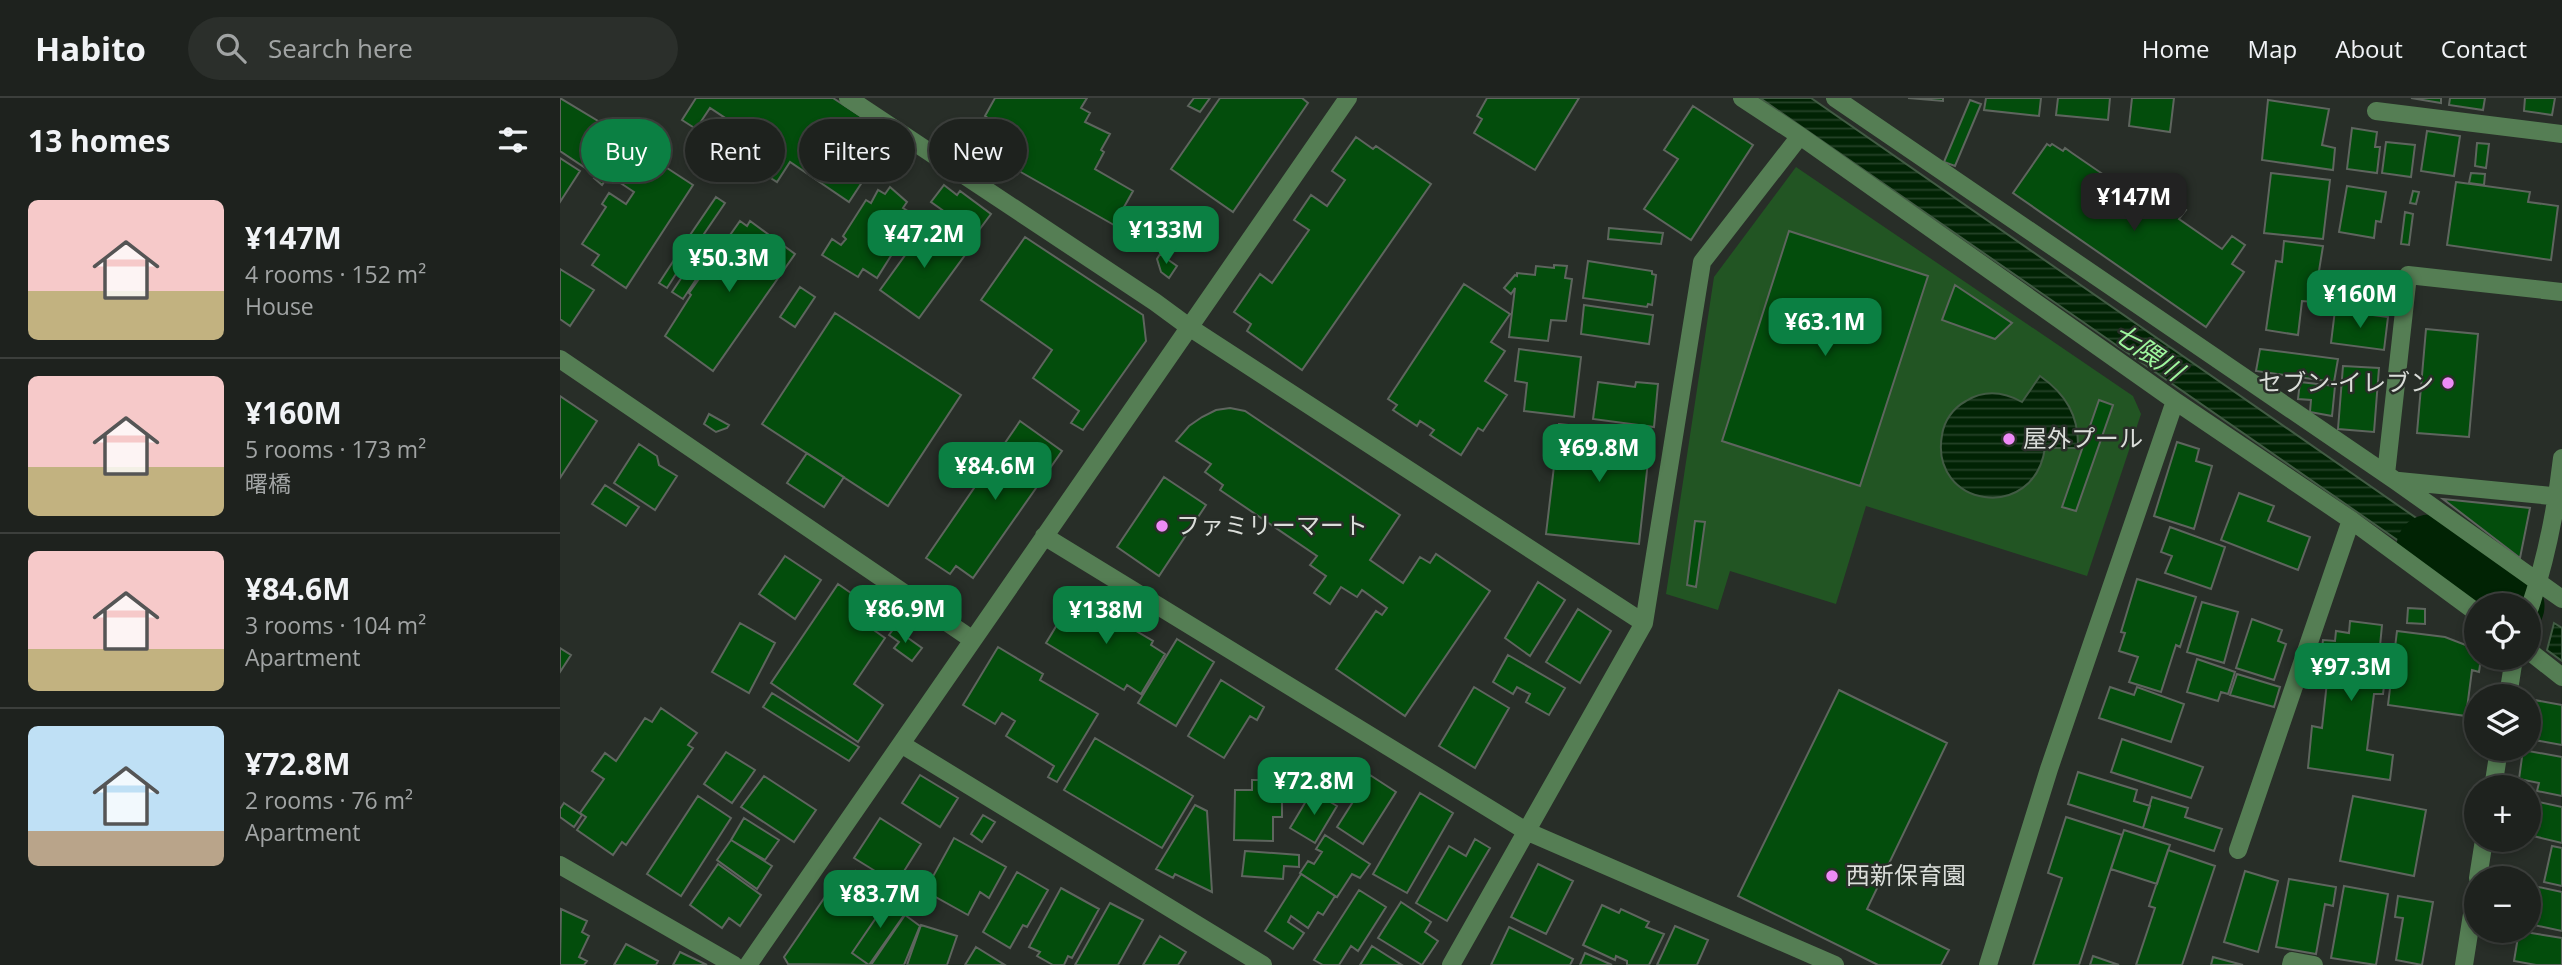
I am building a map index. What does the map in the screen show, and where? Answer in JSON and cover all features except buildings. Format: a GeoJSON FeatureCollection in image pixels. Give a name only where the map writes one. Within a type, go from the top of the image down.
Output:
{"type":"FeatureCollection","features":[{"type":"Feature","properties":{"kind":"street"},"geometry":{"type":"LineString","coordinates":[[848,98],[1189,327],[1644,623]]}},
{"type":"Feature","properties":{"kind":"street"},"geometry":{"type":"LineString","coordinates":[[748,965],[1348,98]]}},
{"type":"Feature","properties":{"kind":"street"},"geometry":{"type":"LineString","coordinates":[[1742,98],[1800,136],[2175,401],[2351,520],[2464,602]]}},
{"type":"Feature","properties":{"kind":"street"},"geometry":{"type":"LineString","coordinates":[[1835,98],[2391,478],[2538,585],[2562,598]]}},
{"type":"Feature","properties":{"kind":"street"},"geometry":{"type":"LineString","coordinates":[[2376,111],[2562,134]]}},
{"type":"Feature","properties":{"kind":"street"},"geometry":{"type":"LineString","coordinates":[[1451,965],[1644,623],[1702,262],[1800,136]]}},
{"type":"Feature","properties":{"kind":"street"},"geometry":{"type":"LineString","coordinates":[[2391,478],[2408,275],[2562,292]]}},
{"type":"Feature","properties":{"kind":"street"},"geometry":{"type":"LineString","coordinates":[[560,359],[973,640]]}},
{"type":"Feature","properties":{"kind":"street"},"geometry":{"type":"LineString","coordinates":[[1988,965],[2049,769],[2175,401]]}},
{"type":"Feature","properties":{"kind":"street"},"geometry":{"type":"LineString","coordinates":[[2535,593],[2560,497],[2562,458]]}},
{"type":"Feature","properties":{"kind":"street"},"geometry":{"type":"LineString","coordinates":[[2391,478],[2560,497]]}},
{"type":"Feature","properties":{"kind":"street"},"geometry":{"type":"LineString","coordinates":[[2238,850],[2351,520]]}},
{"type":"Feature","properties":{"kind":"street"},"geometry":{"type":"LineString","coordinates":[[1044,536],[1526,831],[1835,965]]}},
{"type":"Feature","properties":{"kind":"street"},"geometry":{"type":"LineString","coordinates":[[2541,660],[2562,677]]}},
{"type":"Feature","properties":{"kind":"street"},"geometry":{"type":"LineString","coordinates":[[901,744],[1263,965]]}},
{"type":"Feature","properties":{"kind":"street"},"geometry":{"type":"LineString","coordinates":[[560,865],[734,965]]}},
{"type":"Feature","properties":{"kind":"street"},"geometry":{"type":"LineString","coordinates":[[2464,965],[2467,943]]}},
{"type":"Feature","properties":{"kind":"street"},"geometry":{"type":"LineString","coordinates":[[2291,965],[2292,961],[2314,965]]}},
{"type":"Feature","properties":{"kind":"shaded area"},"geometry":{"type":"Polygon","coordinates":[[[1796,167],[2133,396],[2141,414],[2087,576],[1866,506],[1836,604],[1730,571],[1718,610],[1666,594],[1714,277],[1796,167]]]}},
{"type":"Feature","properties":{"kind":"water"},"geometry":{"type":"Polygon","coordinates":[[[1760,98],[1811,98],[2510,583],[2504,593],[2474,593],[1760,98]]]}},
{"type":"Feature","properties":{"kind":"water","name":"屋外プール"},"geometry":{"type":"Polygon","coordinates":[[[2040,376],[2057,390],[2069,407],[2076,426],[2078,448],[2045,448],[2037,472],[2022,488],[2004,496],[1984,497],[1966,491],[1951,478],[1942,459],[1942,435],[1950,415],[1961,404],[1980,395],[2001,394],[2022,402],[2040,376]]]}},
{"type":"Feature","properties":{"kind":"water"},"geometry":{"type":"Polygon","coordinates":[[[2554,623],[2562,628],[2562,661],[2547,650],[2554,623]]]}},
{"type":"Feature","properties":{"kind":"waterway","name":"七隈川"},"geometry":{"type":"LineString","coordinates":[[2429,547],[2494,593]]}},
{"type":"Feature","properties":{"kind":"place","name":"セブン-イレブン"},"geometry":{"type":"Point","coordinates":[2448,383]}},
{"type":"Feature","properties":{"kind":"place","name":"屋外プール"},"geometry":{"type":"Point","coordinates":[2009,439]}},
{"type":"Feature","properties":{"kind":"place","name":"ファミリーマート"},"geometry":{"type":"Point","coordinates":[1162,526]}},
{"type":"Feature","properties":{"kind":"place","name":"西新保育園"},"geometry":{"type":"Point","coordinates":[1832,876]}}]}
